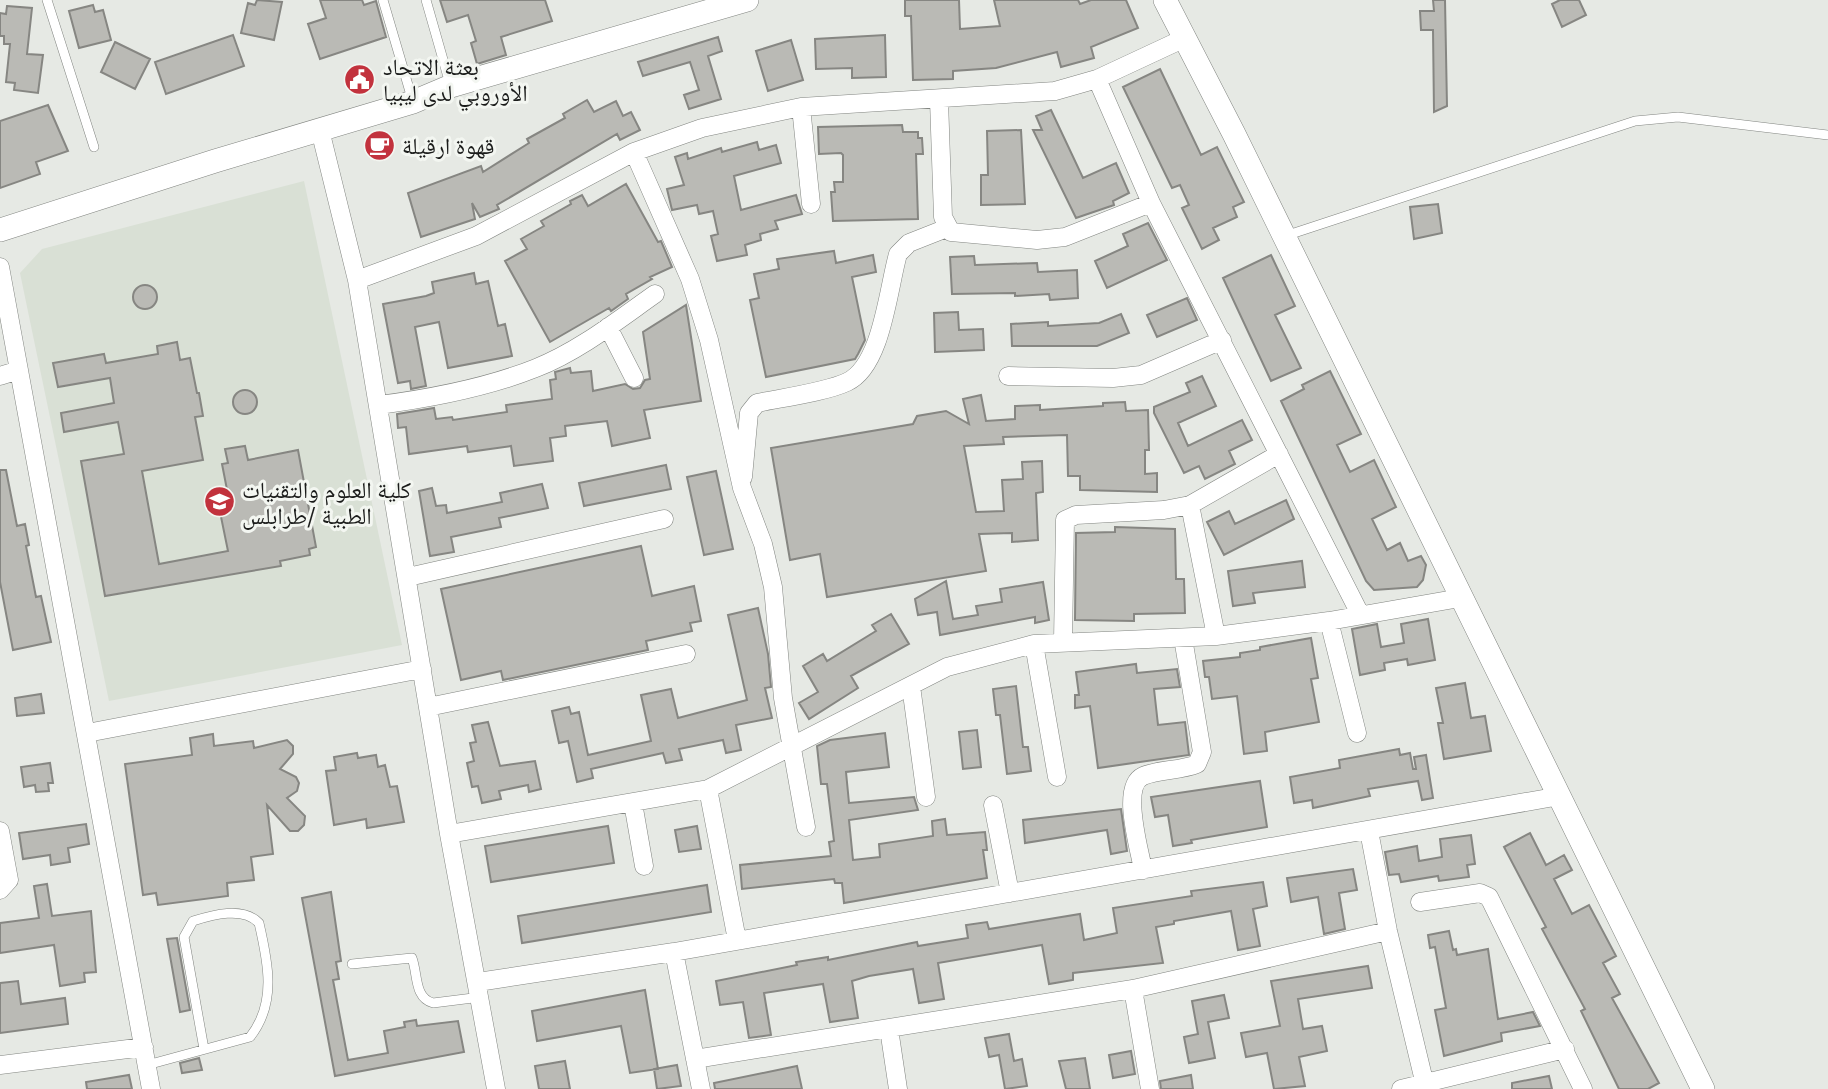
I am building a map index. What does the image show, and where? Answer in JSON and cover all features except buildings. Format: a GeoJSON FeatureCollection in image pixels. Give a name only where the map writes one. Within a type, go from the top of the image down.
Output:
{"type":"FeatureCollection","features":[{"type":"Feature","properties":{"kind":"street"},"geometry":{"type":"LineString","coordinates":[[0,230],[215,161],[414,102],[451,86],[747,0]]}},
{"type":"Feature","properties":{"kind":"street"},"geometry":{"type":"LineString","coordinates":[[1165,0],[1703,1089]]}},
{"type":"Feature","properties":{"kind":"street"},"geometry":{"type":"LineString","coordinates":[[357,280],[476,236],[634,152],[702,128],[801,107],[1055,91],[1097,79],[1185,38]]}},
{"type":"Feature","properties":{"kind":"street"},"geometry":{"type":"LineString","coordinates":[[1097,79],[1151,203],[1360,614]]}},
{"type":"Feature","properties":{"kind":"street"},"geometry":{"type":"LineString","coordinates":[[939,100],[943,217],[947,228],[958,234],[1003,238],[1065,237],[1151,203]]}},
{"type":"Feature","properties":{"kind":"street"},"geometry":{"type":"LineString","coordinates":[[801,107],[811,204]]}},
{"type":"Feature","properties":{"kind":"street"},"geometry":{"type":"LineString","coordinates":[[320,131],[357,280],[449,834],[480,989],[496,1089]]}},
{"type":"Feature","properties":{"kind":"street"},"geometry":{"type":"LineString","coordinates":[[634,152],[697,303],[709,340],[742,488],[763,544],[773,587],[791,746],[806,827]]}},
{"type":"Feature","properties":{"kind":"street"},"geometry":{"type":"LineString","coordinates":[[742,488],[748,413],[757,403],[847,382],[860,373],[873,356],[898,254],[909,243],[947,228]]}},
{"type":"Feature","properties":{"kind":"street"},"geometry":{"type":"LineString","coordinates":[[0,267],[151,1089]]}},
{"type":"Feature","properties":{"kind":"street"},"geometry":{"type":"LineString","coordinates":[[379,405],[431,398],[538,367],[608,327],[655,294]]}},
{"type":"Feature","properties":{"kind":"street"},"geometry":{"type":"LineString","coordinates":[[608,327],[634,378]]}},
{"type":"Feature","properties":{"kind":"street"},"geometry":{"type":"LineString","coordinates":[[1009,376],[1113,378],[1141,375],[1222,340]]}},
{"type":"Feature","properties":{"kind":"street"},"geometry":{"type":"LineString","coordinates":[[0,376],[19,370]]}},
{"type":"Feature","properties":{"kind":"street"},"geometry":{"type":"LineString","coordinates":[[1063,641],[1065,520],[1076,515],[1164,510],[1190,505],[1279,454]]}},
{"type":"Feature","properties":{"kind":"street"},"geometry":{"type":"LineString","coordinates":[[1190,505],[1216,636]]}},
{"type":"Feature","properties":{"kind":"street"},"geometry":{"type":"LineString","coordinates":[[408,577],[664,519]]}},
{"type":"Feature","properties":{"kind":"street"},"geometry":{"type":"LineString","coordinates":[[449,834],[708,789],[947,667],[1034,644],[1216,636],[1329,621],[1460,598]]}},
{"type":"Feature","properties":{"kind":"street"},"geometry":{"type":"LineString","coordinates":[[1329,621],[1357,733]]}},
{"type":"Feature","properties":{"kind":"street"},"geometry":{"type":"LineString","coordinates":[[1143,870],[1131,807],[1133,787],[1141,777],[1196,764],[1202,752],[1184,638]]}},
{"type":"Feature","properties":{"kind":"street"},"geometry":{"type":"LineString","coordinates":[[1034,644],[1057,778]]}},
{"type":"Feature","properties":{"kind":"street"},"geometry":{"type":"LineString","coordinates":[[428,707],[686,654]]}},
{"type":"Feature","properties":{"kind":"street"},"geometry":{"type":"LineString","coordinates":[[87,733],[422,669]]}},
{"type":"Feature","properties":{"kind":"street"},"geometry":{"type":"LineString","coordinates":[[911,686],[926,797]]}},
{"type":"Feature","properties":{"kind":"street"},"geometry":{"type":"LineString","coordinates":[[708,789],[737,940]]}},
{"type":"Feature","properties":{"kind":"street"},"geometry":{"type":"LineString","coordinates":[[480,989],[737,940],[1560,796]]}},
{"type":"Feature","properties":{"kind":"street"},"geometry":{"type":"LineString","coordinates":[[633,803],[643,866]]}},
{"type":"Feature","properties":{"kind":"street"},"geometry":{"type":"LineString","coordinates":[[993,805],[1010,893]]}},
{"type":"Feature","properties":{"kind":"street"},"geometry":{"type":"LineString","coordinates":[[0,831],[9,880],[0,890]]}},
{"type":"Feature","properties":{"kind":"street"},"geometry":{"type":"LineString","coordinates":[[1369,831],[1388,931],[1426,1087]]}},
{"type":"Feature","properties":{"kind":"street"},"geometry":{"type":"LineString","coordinates":[[1419,902],[1480,893],[1489,897],[1583,1089]]}},
{"type":"Feature","properties":{"kind":"street"},"geometry":{"type":"LineString","coordinates":[[695,1059],[1133,989],[1388,931]]}},
{"type":"Feature","properties":{"kind":"street"},"geometry":{"type":"LineString","coordinates":[[674,952],[701,1089]]}},
{"type":"Feature","properties":{"kind":"street"},"geometry":{"type":"LineString","coordinates":[[1133,989],[1150,1089]]}},
{"type":"Feature","properties":{"kind":"street"},"geometry":{"type":"LineString","coordinates":[[889,1029],[898,1089]]}},
{"type":"Feature","properties":{"kind":"street"},"geometry":{"type":"LineString","coordinates":[[0,1065],[144,1046]]}},
{"type":"Feature","properties":{"kind":"street"},"geometry":{"type":"LineString","coordinates":[[1401,1089],[1426,1087],[1565,1049]]}},
{"type":"Feature","properties":{"kind":"lane"},"geometry":{"type":"LineString","coordinates":[[47,0],[94,147]]}},
{"type":"Feature","properties":{"kind":"lane"},"geometry":{"type":"LineString","coordinates":[[383,0],[414,102]]}},
{"type":"Feature","properties":{"kind":"lane"},"geometry":{"type":"LineString","coordinates":[[426,0],[451,86]]}},
{"type":"Feature","properties":{"kind":"lane"},"geometry":{"type":"LineString","coordinates":[[1283,236],[1635,121],[1678,117],[1828,135]]}},
{"type":"Feature","properties":{"kind":"lane"},"geometry":{"type":"LineString","coordinates":[[147,1065],[250,1037],[265,1008],[268,964],[259,923],[246,914],[215,915],[193,921],[184,937],[204,1049]]}},
{"type":"Feature","properties":{"kind":"lane"},"geometry":{"type":"LineString","coordinates":[[352,964],[411,958],[420,996],[426,1001],[480,989]]}},
{"type":"Feature","properties":{"kind":"shaded area","name":"كلية العلوم والتقنيات الطبية /طرابلس"},"geometry":{"type":"Polygon","coordinates":[[[304,181],[402,645],[109,701],[20,273],[42,249],[304,181]]]}},
{"type":"Feature","properties":{"kind":"place","name":"بعثة الاتحاد الأوروبي لدى ليبيا"},"geometry":{"type":"Point","coordinates":[360,79]}},
{"type":"Feature","properties":{"kind":"place","name":"قهوة ارقيلة"},"geometry":{"type":"Point","coordinates":[379,145]}},
{"type":"Feature","properties":{"kind":"place","name":"كلية العلوم والتقنيات الطبية /طرابلس"},"geometry":{"type":"Point","coordinates":[219,502]}}]}
